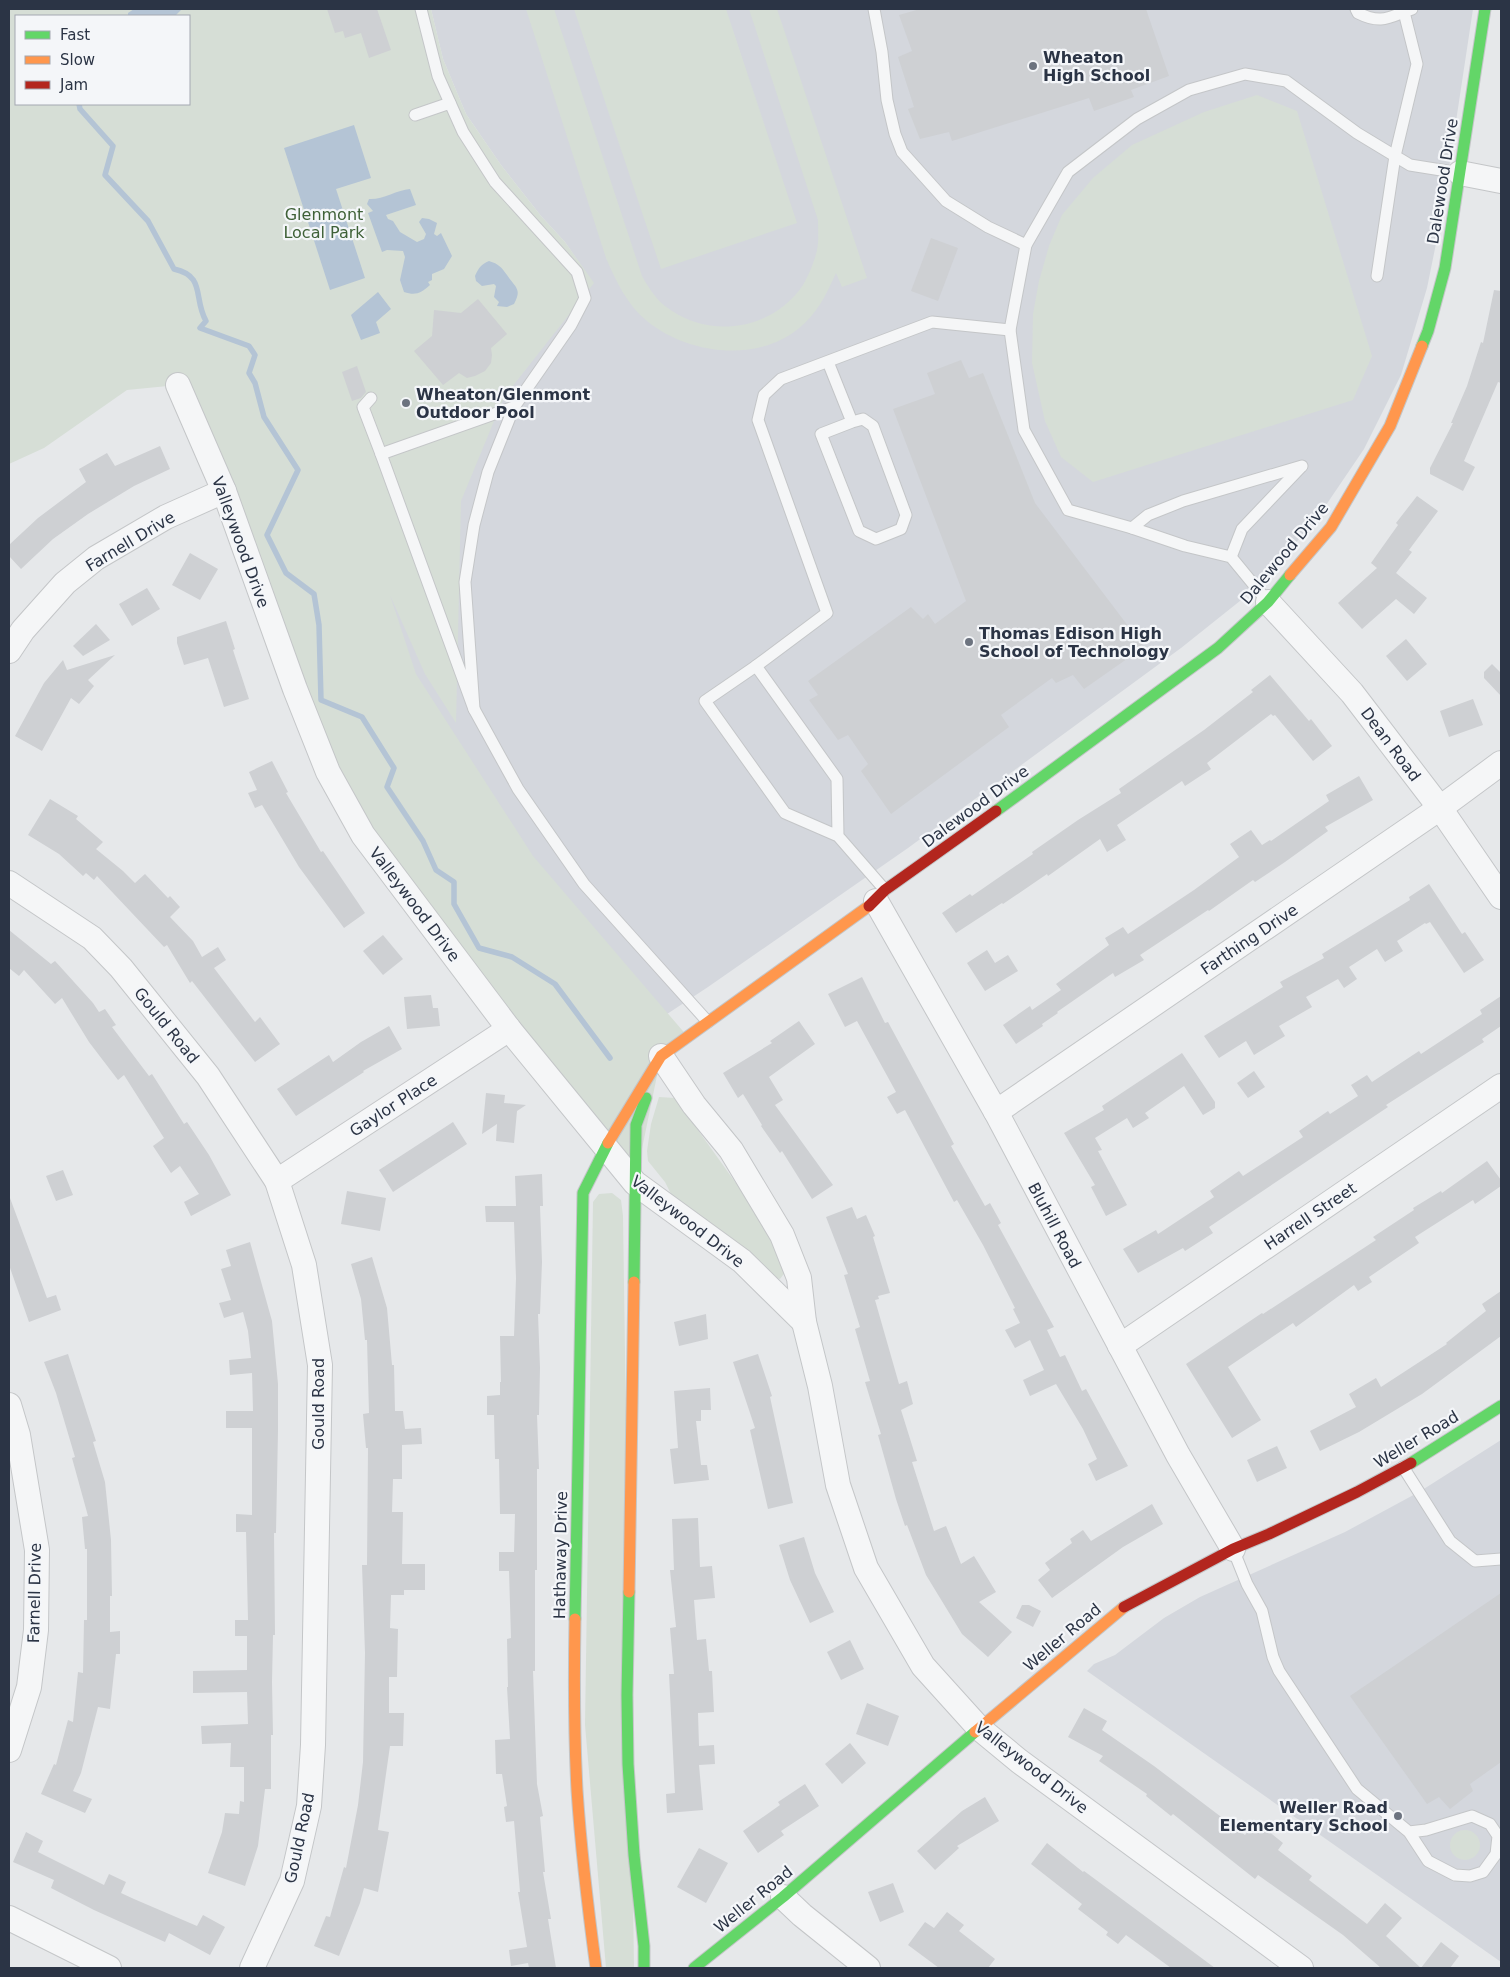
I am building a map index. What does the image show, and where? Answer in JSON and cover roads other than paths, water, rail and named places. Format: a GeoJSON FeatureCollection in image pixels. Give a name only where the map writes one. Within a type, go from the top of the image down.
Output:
{"type":"FeatureCollection","features":[{"type":"Feature","properties":{"kind":"street","name":"Dalewood Drive"},"geometry":{"type":"LineString","coordinates":[[606,1146],[661,1056],[1211,653],[1268,602],[1330,527],[1390,426],[1428,331],[1444,274],[1485,9]]}},
{"type":"Feature","properties":{"kind":"street"},"geometry":{"type":"LineString","coordinates":[[1460,173],[1501,181]]}},
{"type":"Feature","properties":{"kind":"street","name":"Valleywood Drive"},"geometry":{"type":"LineString","coordinates":[[178,385],[224,491],[295,689],[328,772],[363,835],[510,1029],[635,1183],[742,1261],[804,1322]]}},
{"type":"Feature","properties":{"kind":"street","name":"Farnell Drive"},"geometry":{"type":"LineString","coordinates":[[9,651],[23,630],[65,583],[96,558],[166,517],[224,491]]}},
{"type":"Feature","properties":{"kind":"street","name":"Dean Road"},"geometry":{"type":"LineString","coordinates":[[1268,602],[1352,693],[1440,808],[1501,897]]}},
{"type":"Feature","properties":{"kind":"street","name":"Farthing Drive"},"geometry":{"type":"LineString","coordinates":[[996,1112],[1440,808],[1501,764]]}},
{"type":"Feature","properties":{"kind":"street","name":"Gould Road"},"geometry":{"type":"LineString","coordinates":[[9,883],[92,938],[121,968],[208,1076],[277,1181],[304,1265],[320,1365],[313,1745],[309,1806],[292,1881],[252,1968]]}},
{"type":"Feature","properties":{"kind":"street","name":"Bluhill Road"},"geometry":{"type":"LineString","coordinates":[[880,896],[1178,1455],[1233,1549]]}},
{"type":"Feature","properties":{"kind":"street","name":"Gaylor Place"},"geometry":{"type":"LineString","coordinates":[[277,1181],[510,1029]]}},
{"type":"Feature","properties":{"kind":"street"},"geometry":{"type":"LineString","coordinates":[[644,1968],[645,1948],[636,1878],[628,1770],[626,1695],[636,1125],[661,1056]]}},
{"type":"Feature","properties":{"kind":"street","name":"Valleywood Drive"},"geometry":{"type":"LineString","coordinates":[[661,1056],[694,1105],[731,1150],[782,1235],[800,1278],[804,1322],[820,1386],[838,1485],[866,1568],[923,1666],[979,1728],[1019,1761],[1301,1968]]}},
{"type":"Feature","properties":{"kind":"street","name":"Harrell Street"},"geometry":{"type":"LineString","coordinates":[[1120,1346],[1501,1086]]}},
{"type":"Feature","properties":{"kind":"street","name":"Hathaway Drive"},"geometry":{"type":"LineString","coordinates":[[596,1968],[577,1790],[574,1669],[583,1194],[606,1146]]}},
{"type":"Feature","properties":{"kind":"street","name":"Farnell Drive"},"geometry":{"type":"LineString","coordinates":[[9,1406],[18,1435],[38,1550],[36,1630],[29,1687],[9,1750]]}},
{"type":"Feature","properties":{"kind":"street","name":"Weller Road"},"geometry":{"type":"LineString","coordinates":[[694,1968],[784,1897],[979,1728],[1126,1605],[1233,1549],[1349,1496],[1403,1467],[1501,1406]]}},
{"type":"Feature","properties":{"kind":"street"},"geometry":{"type":"LineString","coordinates":[[784,1897],[802,1915],[868,1968]]}},
{"type":"Feature","properties":{"kind":"street"},"geometry":{"type":"LineString","coordinates":[[9,1918],[109,1968]]}},
{"type":"Feature","properties":{"kind":"lane"},"geometry":{"type":"LineString","coordinates":[[421,9],[438,76],[463,132],[495,182],[577,272],[585,298],[571,325],[514,407],[488,472],[474,525],[465,582],[474,709]]}},
{"type":"Feature","properties":{"kind":"lane"},"geometry":{"type":"LineString","coordinates":[[874,9],[882,52],[887,100],[895,134],[902,152],[946,201],[988,227],[1026,245]]}},
{"type":"Feature","properties":{"kind":"lane"},"geometry":{"type":"LineString","coordinates":[[1356,9],[1358,13],[1376,20],[1408,10],[1417,64],[1395,156],[1377,276]]}},
{"type":"Feature","properties":{"kind":"lane"},"geometry":{"type":"LineString","coordinates":[[1268,602],[1231,557],[1185,546],[1132,528],[1068,510],[1024,430],[1010,330],[1026,245],[1068,172],[1137,119],[1180,94],[1245,74],[1286,81],[1357,133],[1410,166],[1460,173]]}},
{"type":"Feature","properties":{"kind":"lane"},"geometry":{"type":"LineString","coordinates":[[415,115],[450,103]]}},
{"type":"Feature","properties":{"kind":"lane"},"geometry":{"type":"LineString","coordinates":[[880,896],[838,836],[785,813],[705,701],[827,613],[758,420],[764,395],[781,379],[932,322],[1010,330]]}},
{"type":"Feature","properties":{"kind":"lane"},"geometry":{"type":"LineString","coordinates":[[828,362],[852,422]]}},
{"type":"Feature","properties":{"kind":"lane"},"geometry":{"type":"LineString","coordinates":[[371,398],[363,407],[474,709],[518,789],[584,884],[708,1022]]}},
{"type":"Feature","properties":{"kind":"lane"},"geometry":{"type":"LineString","coordinates":[[381,454],[514,407]]}},
{"type":"Feature","properties":{"kind":"lane"},"geometry":{"type":"LineString","coordinates":[[863,419],[873,426],[906,515],[901,528],[876,539],[859,531],[821,434],[852,422],[863,419]]}},
{"type":"Feature","properties":{"kind":"lane"},"geometry":{"type":"LineString","coordinates":[[1132,528],[1148,515],[1183,501],[1302,466],[1242,529],[1231,557]]}},
{"type":"Feature","properties":{"kind":"lane"},"geometry":{"type":"LineString","coordinates":[[756,666],[837,779],[838,836]]}},
{"type":"Feature","properties":{"kind":"lane"},"geometry":{"type":"LineString","coordinates":[[1403,1467],[1450,1540],[1475,1561],[1501,1559]]}},
{"type":"Feature","properties":{"kind":"lane"},"geometry":{"type":"LineString","coordinates":[[1233,1549],[1247,1584],[1262,1611],[1273,1657],[1279,1670],[1356,1789],[1409,1832],[1428,1861],[1455,1875],[1470,1876],[1483,1872],[1496,1854],[1498,1846],[1498,1836],[1490,1824],[1472,1816],[1426,1830],[1409,1832]]}},
{"type":"Feature","properties":{"kind":"water"},"geometry":{"type":"Polygon","coordinates":[[[134,9],[182,9],[176,15],[128,15],[134,9]]]}},
{"type":"Feature","properties":{"kind":"water"},"geometry":{"type":"Polygon","coordinates":[[[354,125],[371,178],[336,189],[365,278],[330,290],[284,148],[354,125]]]}},
{"type":"Feature","properties":{"kind":"water"},"geometry":{"type":"Polygon","coordinates":[[[410,189],[416,205],[386,215],[388,219],[393,221],[400,232],[417,242],[424,239],[426,234],[419,222],[422,218],[437,223],[434,234],[437,236],[441,233],[452,256],[444,269],[432,274],[432,280],[428,282],[430,285],[415,294],[404,292],[400,280],[405,257],[403,251],[387,250],[382,252],[368,213],[373,211],[367,204],[369,199],[410,189]]]}},
{"type":"Feature","properties":{"kind":"water"},"geometry":{"type":"Polygon","coordinates":[[[489,261],[495,263],[503,270],[517,289],[518,295],[514,304],[507,307],[497,306],[499,302],[494,297],[496,286],[494,284],[482,286],[476,281],[475,276],[479,269],[489,261]]]}},
{"type":"Feature","properties":{"kind":"water"},"geometry":{"type":"Polygon","coordinates":[[[378,292],[391,309],[376,322],[380,333],[361,340],[351,315],[378,292]]]}},
{"type":"Feature","properties":{"kind":"waterway"},"geometry":{"type":"LineString","coordinates":[[79,105],[80,109],[113,146],[105,175],[148,221],[174,269],[184,272],[195,282],[206,321],[200,328],[249,346],[255,355],[249,373],[255,383],[264,417],[298,470],[267,535],[286,573],[314,594],[319,625],[321,700],[362,717],[394,768],[387,787],[423,841],[436,870],[454,882],[454,904],[479,948],[512,957],[555,984],[610,1058]]}},
{"type":"Feature","properties":{"kind":"place","name":"Wheaton High School"},"geometry":{"type":"Point","coordinates":[1033,66]}},
{"type":"Feature","properties":{"kind":"place","name":"Wheaton/Glenmont Outdoor Pool"},"geometry":{"type":"Point","coordinates":[406,403]}},
{"type":"Feature","properties":{"kind":"place","name":"Thomas Edison High School of Technology"},"geometry":{"type":"Point","coordinates":[969,642]}},
{"type":"Feature","properties":{"kind":"place","name":"Weller Road Elementary School"},"geometry":{"type":"Point","coordinates":[1398,1816]}},
{"type":"Feature","properties":{"kind":"park label","name":"Glenmont Local Park"},"geometry":{"type":"Point","coordinates":[324,223]}}]}
